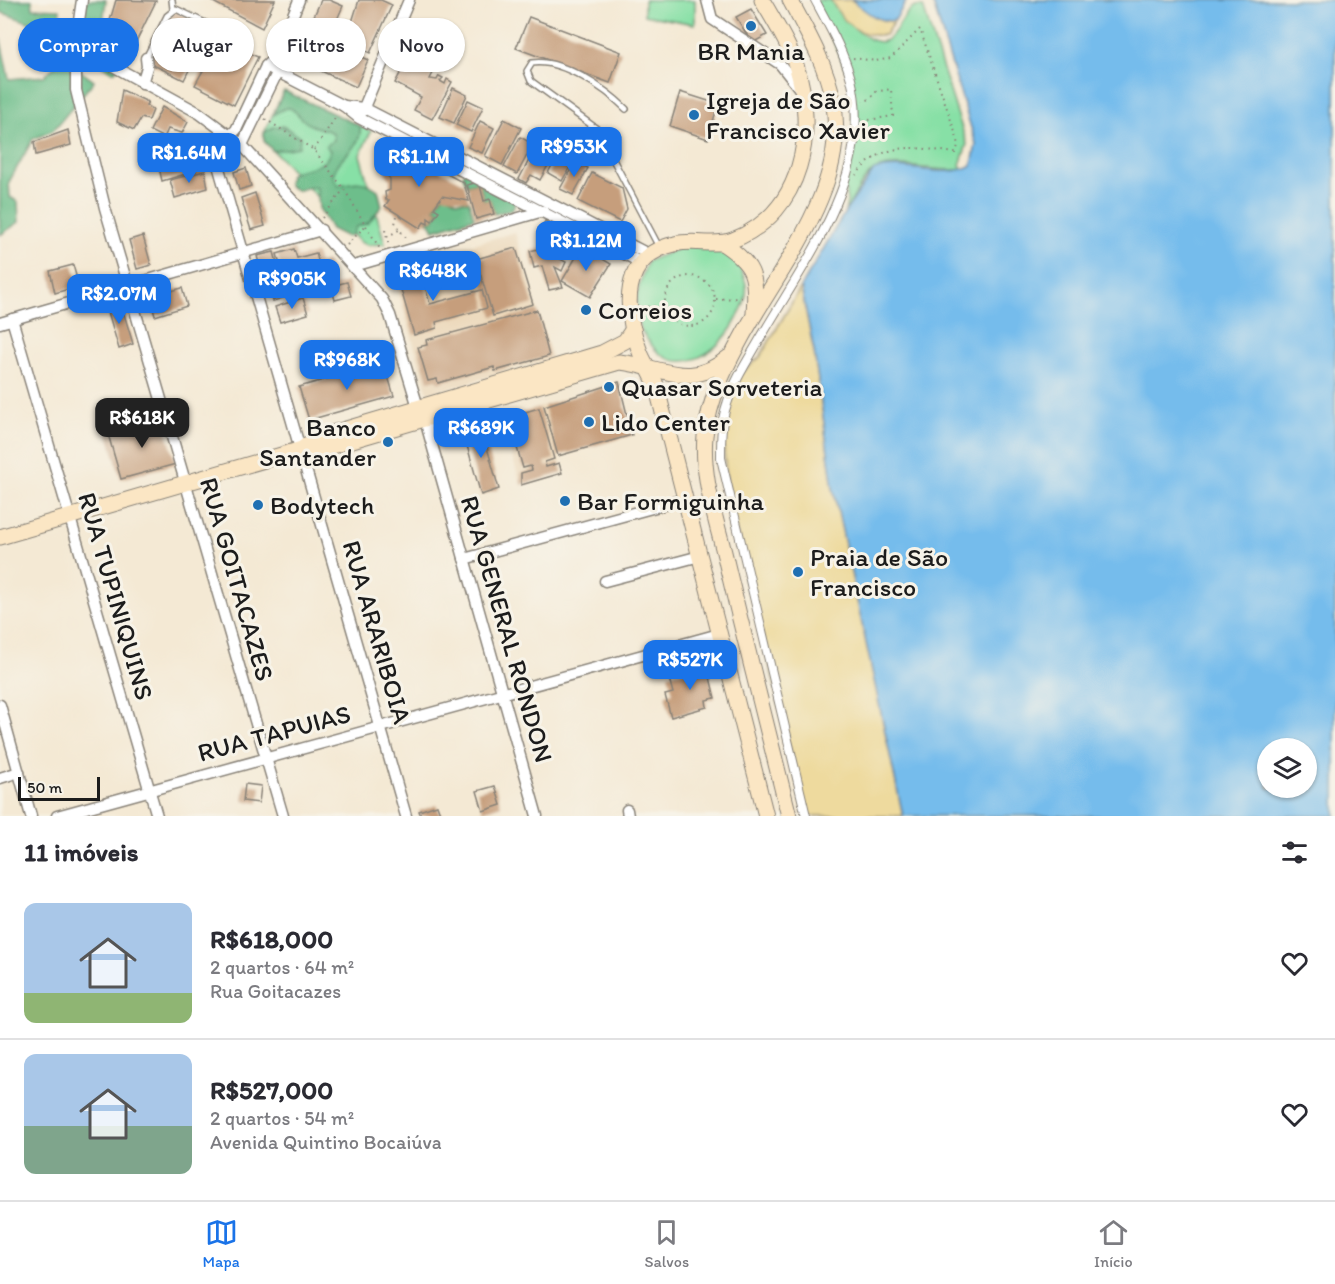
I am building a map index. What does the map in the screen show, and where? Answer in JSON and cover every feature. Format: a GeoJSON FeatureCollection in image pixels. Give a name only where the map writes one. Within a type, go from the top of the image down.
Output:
{"type":"FeatureCollection","features":[{"type":"Feature","properties":{"kind":"main road"},"geometry":{"type":"LineString","coordinates":[[765,6],[796,64],[804,95],[805,139],[798,172],[789,192],[779,207],[756,228],[722,243],[700,240],[650,255],[632,279],[628,293],[633,328],[640,352],[656,385],[766,816]]}},
{"type":"Feature","properties":{"kind":"main road"},"geometry":{"type":"LineString","coordinates":[[789,816],[707,479],[705,439],[708,413],[731,355],[814,214],[832,159],[834,122],[830,88],[821,60],[794,7]]}},
{"type":"Feature","properties":{"kind":"main road"},"geometry":{"type":"LineString","coordinates":[[722,243],[750,266],[755,296],[753,316]]}},
{"type":"Feature","properties":{"kind":"main road"},"geometry":{"type":"LineString","coordinates":[[421,413],[602,353],[625,341],[633,328]]}},
{"type":"Feature","properties":{"kind":"main road"},"geometry":{"type":"LineString","coordinates":[[0,537],[302,449],[316,438],[619,362],[685,377],[707,372],[731,355]]}},
{"type":"Feature","properties":{"kind":"street","name":"RUA GOITACAZES"},"geometry":{"type":"LineString","coordinates":[[79,18],[82,0]]}},
{"type":"Feature","properties":{"kind":"street"},"geometry":{"type":"LineString","coordinates":[[292,18],[299,0]]}},
{"type":"Feature","properties":{"kind":"street"},"geometry":{"type":"LineString","coordinates":[[362,113],[409,0]]}},
{"type":"Feature","properties":{"kind":"street"},"geometry":{"type":"LineString","coordinates":[[706,0],[712,19],[780,64],[804,95]]}},
{"type":"Feature","properties":{"kind":"street"},"geometry":{"type":"LineString","coordinates":[[806,816],[728,497],[721,458],[726,405],[739,375],[833,210],[854,146],[855,103],[843,52],[815,0]]}},
{"type":"Feature","properties":{"kind":"street"},"geometry":{"type":"LineString","coordinates":[[139,82],[147,68],[146,58]]}},
{"type":"Feature","properties":{"kind":"street","name":"RUA ARARIBOIA"},"geometry":{"type":"LineString","coordinates":[[266,66],[236,130],[217,147],[216,158],[302,449],[406,816]]}},
{"type":"Feature","properties":{"kind":"street","name":"RUA GOITACAZES"},"geometry":{"type":"LineString","coordinates":[[75,72],[79,105],[128,286],[283,816]]}},
{"type":"Feature","properties":{"kind":"street","name":"RUA GENERAL RONDON"},"geometry":{"type":"LineString","coordinates":[[121,72],[199,113],[242,145],[354,266],[386,305],[421,413],[537,816]]}},
{"type":"Feature","properties":{"kind":"street"},"geometry":{"type":"LineString","coordinates":[[242,145],[278,72]]}},
{"type":"Feature","properties":{"kind":"street"},"geometry":{"type":"LineString","coordinates":[[280,72],[340,111],[362,113],[650,255]]}},
{"type":"Feature","properties":{"kind":"street"},"geometry":{"type":"LineString","coordinates":[[362,113],[543,211],[650,255]]}},
{"type":"Feature","properties":{"kind":"street"},"geometry":{"type":"LineString","coordinates":[[354,266],[543,211]]}},
{"type":"Feature","properties":{"kind":"street"},"geometry":{"type":"LineString","coordinates":[[0,323],[244,254],[319,228]]}},
{"type":"Feature","properties":{"kind":"street","name":"RUA TUPINIQUINS"},"geometry":{"type":"LineString","coordinates":[[12,319],[157,816]]}},
{"type":"Feature","properties":{"kind":"street"},"geometry":{"type":"LineString","coordinates":[[464,559],[684,499]]}},
{"type":"Feature","properties":{"kind":"street"},"geometry":{"type":"LineString","coordinates":[[605,580],[700,556]]}},
{"type":"Feature","properties":{"kind":"street","name":"RUA TAPUIAS"},"geometry":{"type":"LineString","coordinates":[[57,816],[719,634]]}},
{"type":"Feature","properties":{"kind":"street"},"geometry":{"type":"LineString","coordinates":[[0,705],[31,816]]}},
{"type":"Feature","properties":{"kind":"street"},"geometry":{"type":"LineString","coordinates":[[0,778],[19,772]]}},
{"type":"Feature","properties":{"kind":"lane"},"geometry":{"type":"LineString","coordinates":[[171,0],[173,9]]}},
{"type":"Feature","properties":{"kind":"lane"},"geometry":{"type":"LineString","coordinates":[[173,9],[181,10],[197,18]]}},
{"type":"Feature","properties":{"kind":"lane"},"geometry":{"type":"LineString","coordinates":[[146,58],[166,16],[173,9]]}},
{"type":"Feature","properties":{"kind":"lane"},"geometry":{"type":"LineString","coordinates":[[626,109],[597,85],[544,61],[532,63],[527,71],[531,81],[597,129],[650,255]]}},
{"type":"Feature","properties":{"kind":"path"},"geometry":{"type":"LineString","coordinates":[[843,52],[862,60],[891,57],[920,29],[959,144],[955,153],[894,148],[872,158],[853,178],[844,181]]}},
{"type":"Feature","properties":{"kind":"path"},"geometry":{"type":"LineString","coordinates":[[855,103],[871,99],[875,92],[891,89],[893,116],[856,123]]}},
{"type":"Feature","properties":{"kind":"path"},"geometry":{"type":"LineString","coordinates":[[315,150],[340,111]]}},
{"type":"Feature","properties":{"kind":"path"},"geometry":{"type":"LineString","coordinates":[[257,113],[315,150],[344,189],[387,256]]}},
{"type":"Feature","properties":{"kind":"path"},"geometry":{"type":"LineString","coordinates":[[319,228],[344,189]]}},
{"type":"Feature","properties":{"kind":"path"},"geometry":{"type":"LineString","coordinates":[[397,216],[396,224],[404,233],[412,249]]}},
{"type":"Feature","properties":{"kind":"path"},"geometry":{"type":"LineString","coordinates":[[341,252],[366,225]]}},
{"type":"Feature","properties":{"kind":"path"},"geometry":{"type":"LineString","coordinates":[[385,230],[387,256]]}},
{"type":"Feature","properties":{"kind":"path"},"geometry":{"type":"LineString","coordinates":[[387,237],[399,230]]}},
{"type":"Feature","properties":{"kind":"path"},"geometry":{"type":"LineString","coordinates":[[687,276],[702,279],[709,284],[716,299],[712,315],[706,321],[689,327],[673,321],[665,306],[665,298],[672,284],[687,276]]}},
{"type":"Feature","properties":{"kind":"path"},"geometry":{"type":"LineString","coordinates":[[716,299],[755,296]]}},
{"type":"Feature","properties":{"kind":"path"},"geometry":{"type":"LineString","coordinates":[[629,308],[665,306]]}},
{"type":"Feature","properties":{"kind":"shaded area"},"geometry":{"type":"Polygon","coordinates":[[[515,232],[552,359],[428,394],[393,272],[395,267],[515,232]]]}},
{"type":"Feature","properties":{"kind":"shaded area"},"geometry":{"type":"Polygon","coordinates":[[[544,406],[563,472],[521,485],[501,419],[544,406]]]}},
{"type":"Feature","properties":{"kind":"green space"},"geometry":{"type":"Polygon","coordinates":[[[0,0],[32,0],[33,8],[60,9],[59,18],[18,18],[0,12],[0,0]]]}},
{"type":"Feature","properties":{"kind":"green space"},"geometry":{"type":"Polygon","coordinates":[[[86,0],[106,0],[104,18],[79,17],[86,0]]]}},
{"type":"Feature","properties":{"kind":"green space"},"geometry":{"type":"Polygon","coordinates":[[[644,0],[695,0],[695,24],[644,15],[644,0]]]}},
{"type":"Feature","properties":{"kind":"green space"},"geometry":{"type":"Polygon","coordinates":[[[815,0],[831,0],[848,23],[874,41],[884,41],[891,37],[907,13],[914,8],[923,7],[967,144],[960,165],[963,169],[942,170],[894,166],[875,170],[862,184],[845,212],[847,201],[844,181],[854,146],[851,81],[815,0]]]}},
{"type":"Feature","properties":{"kind":"green space"},"geometry":{"type":"Polygon","coordinates":[[[0,37],[9,79],[44,76],[48,72],[81,72],[94,81],[53,131],[33,139],[9,182],[10,197],[18,202],[19,222],[0,235],[0,37]]]}},
{"type":"Feature","properties":{"kind":"green space"},"geometry":{"type":"Polygon","coordinates":[[[284,91],[371,131],[360,155],[385,244],[367,245],[360,242],[264,141],[264,133],[284,91]]]}},
{"type":"Feature","properties":{"kind":"green space"},"geometry":{"type":"Polygon","coordinates":[[[284,91],[360,126],[360,134],[354,147],[339,163],[333,177],[339,186],[359,182],[369,184],[378,190],[382,206],[368,223],[356,227],[352,235],[347,237],[331,229],[319,208],[317,188],[295,190],[288,184],[290,174],[314,167],[324,161],[330,151],[326,146],[334,140],[333,133],[305,122],[290,108],[272,116],[284,91]]]}},
{"type":"Feature","properties":{"kind":"green space"},"geometry":{"type":"Polygon","coordinates":[[[283,126],[300,137],[299,147],[273,151],[264,141],[264,133],[273,127],[283,126]]]}},
{"type":"Feature","properties":{"kind":"green space"},"geometry":{"type":"Polygon","coordinates":[[[466,168],[492,176],[508,187],[515,201],[512,210],[494,214],[490,200],[484,201],[479,182],[467,185],[463,176],[466,168]]]}},
{"type":"Feature","properties":{"kind":"green space"},"geometry":{"type":"Polygon","coordinates":[[[446,195],[457,201],[469,201],[474,218],[434,230],[428,219],[433,221],[439,211],[434,208],[442,196],[446,195]]]}},
{"type":"Feature","properties":{"kind":"green space"},"geometry":{"type":"Polygon","coordinates":[[[692,243],[731,253],[745,280],[746,296],[734,324],[717,345],[695,359],[672,360],[660,354],[641,329],[637,316],[638,292],[648,261],[692,243]]]}},
{"type":"Feature","properties":{"kind":"sand"},"geometry":{"type":"Polygon","coordinates":[[[831,0],[851,0],[881,20],[895,20],[885,35],[867,34],[846,22],[831,0]]]}},
{"type":"Feature","properties":{"kind":"sand","name":"Praia de São Francisco"},"geometry":{"type":"Polygon","coordinates":[[[801,287],[814,351],[833,488],[903,816],[806,816],[728,497],[722,429],[739,375],[760,357],[801,287]]]}},
{"type":"Feature","properties":{"kind":"water"},"geometry":{"type":"Polygon","coordinates":[[[852,0],[907,0],[895,20],[889,21],[872,15],[852,0]]]}},
{"type":"Feature","properties":{"kind":"water"},"geometry":{"type":"Polygon","coordinates":[[[932,0],[1335,0],[1335,816],[903,816],[833,488],[814,351],[801,287],[845,212],[874,170],[899,167],[949,171],[972,165],[976,144],[932,0]]]}},
{"type":"Feature","properties":{"kind":"building"},"geometry":{"type":"Polygon","coordinates":[[[116,0],[156,1],[139,36],[139,18],[111,18],[116,0]]]}},
{"type":"Feature","properties":{"kind":"building"},"geometry":{"type":"Polygon","coordinates":[[[214,0],[275,0],[262,28],[254,24],[254,18],[243,18],[213,2],[214,0]]]}},
{"type":"Feature","properties":{"kind":"building"},"geometry":{"type":"Polygon","coordinates":[[[321,0],[329,0],[343,6],[338,18],[313,18],[321,0]]]}},
{"type":"Feature","properties":{"kind":"building"},"geometry":{"type":"Polygon","coordinates":[[[359,0],[381,0],[392,5],[386,18],[378,18],[378,36],[370,53],[366,51],[366,18],[353,18],[359,0]]]}},
{"type":"Feature","properties":{"kind":"building","name":"BR Mania"},"geometry":{"type":"Polygon","coordinates":[[[751,9],[767,35],[752,43],[736,17],[751,9]]]}},
{"type":"Feature","properties":{"kind":"building"},"geometry":{"type":"Polygon","coordinates":[[[173,11],[191,18],[170,18],[173,11]]]}},
{"type":"Feature","properties":{"kind":"building"},"geometry":{"type":"Polygon","coordinates":[[[529,17],[621,52],[610,83],[516,48],[529,17]]]}},
{"type":"Feature","properties":{"kind":"building"},"geometry":{"type":"Polygon","coordinates":[[[168,72],[188,72],[184,80],[168,72]]]}},
{"type":"Feature","properties":{"kind":"building"},"geometry":{"type":"Polygon","coordinates":[[[202,72],[250,72],[234,105],[195,85],[202,72]]]}},
{"type":"Feature","properties":{"kind":"building"},"geometry":{"type":"Polygon","coordinates":[[[323,72],[363,72],[356,87],[323,72]]]}},
{"type":"Feature","properties":{"kind":"building"},"geometry":{"type":"Polygon","coordinates":[[[401,72],[434,72],[430,79],[437,80],[439,76],[443,78],[440,81],[445,84],[447,79],[452,82],[432,119],[414,110],[421,97],[395,83],[401,72]]]}},
{"type":"Feature","properties":{"kind":"building"},"geometry":{"type":"Polygon","coordinates":[[[453,88],[467,95],[454,123],[440,117],[453,88]]]}},
{"type":"Feature","properties":{"kind":"building"},"geometry":{"type":"Polygon","coordinates":[[[122,90],[148,102],[146,105],[153,110],[149,120],[141,118],[134,130],[117,122],[122,90]]]}},
{"type":"Feature","properties":{"kind":"building","name":"Igreja de São Francisco Xavier"},"geometry":{"type":"Polygon","coordinates":[[[680,92],[718,104],[708,139],[670,126],[680,92]]]}},
{"type":"Feature","properties":{"kind":"building"},"geometry":{"type":"Polygon","coordinates":[[[468,100],[483,107],[471,132],[456,125],[468,100]]]}},
{"type":"Feature","properties":{"kind":"building"},"geometry":{"type":"Polygon","coordinates":[[[162,107],[188,122],[182,133],[168,129],[164,138],[150,131],[162,107]]]}},
{"type":"Feature","properties":{"kind":"building"},"geometry":{"type":"Polygon","coordinates":[[[504,119],[521,128],[502,165],[485,156],[504,119]]]}},
{"type":"Feature","properties":{"kind":"building"},"geometry":{"type":"Polygon","coordinates":[[[480,121],[494,128],[482,153],[468,147],[480,121]]]}},
{"type":"Feature","properties":{"kind":"building"},"geometry":{"type":"Polygon","coordinates":[[[68,130],[71,145],[36,155],[34,142],[68,130]]]}},
{"type":"Feature","properties":{"kind":"building"},"geometry":{"type":"Polygon","coordinates":[[[520,137],[533,144],[517,174],[504,167],[520,137]]]}},
{"type":"Feature","properties":{"kind":"building"},"geometry":{"type":"Polygon","coordinates":[[[541,137],[559,146],[556,152],[538,143],[541,137]]]}},
{"type":"Feature","properties":{"kind":"building"},"geometry":{"type":"Polygon","coordinates":[[[188,138],[191,155],[161,163],[157,149],[168,146],[166,142],[188,138]]]}},
{"type":"Feature","properties":{"kind":"building"},"geometry":{"type":"Polygon","coordinates":[[[396,147],[464,183],[469,201],[442,196],[434,208],[439,211],[432,221],[428,218],[428,224],[424,222],[420,228],[385,206],[389,200],[386,200],[385,192],[390,190],[390,179],[385,172],[391,168],[386,166],[396,147]]]}},
{"type":"Feature","properties":{"kind":"building"},"geometry":{"type":"Polygon","coordinates":[[[536,147],[553,156],[540,180],[531,175],[526,183],[519,179],[536,147]]]}},
{"type":"Feature","properties":{"kind":"building"},"geometry":{"type":"Polygon","coordinates":[[[559,152],[574,159],[562,181],[548,173],[559,152]]]}},
{"type":"Feature","properties":{"kind":"building"},"geometry":{"type":"Polygon","coordinates":[[[192,156],[196,171],[162,181],[159,167],[192,156]]]}},
{"type":"Feature","properties":{"kind":"building"},"geometry":{"type":"Polygon","coordinates":[[[575,162],[588,168],[573,195],[560,189],[575,162]]]}},
{"type":"Feature","properties":{"kind":"building"},"geometry":{"type":"Polygon","coordinates":[[[246,168],[251,186],[239,190],[234,172],[246,168]]]}},
{"type":"Feature","properties":{"kind":"building"},"geometry":{"type":"Polygon","coordinates":[[[205,171],[208,188],[175,198],[170,180],[205,171]]]}},
{"type":"Feature","properties":{"kind":"building"},"geometry":{"type":"Polygon","coordinates":[[[592,173],[622,188],[627,209],[620,222],[578,201],[592,173]]]}},
{"type":"Feature","properties":{"kind":"building"},"geometry":{"type":"Polygon","coordinates":[[[479,182],[484,201],[490,199],[494,214],[476,219],[467,185],[479,182]]]}},
{"type":"Feature","properties":{"kind":"building"},"geometry":{"type":"Polygon","coordinates":[[[255,193],[265,226],[251,230],[241,198],[255,193]]]}},
{"type":"Feature","properties":{"kind":"building"},"geometry":{"type":"Polygon","coordinates":[[[545,221],[579,240],[573,250],[567,247],[560,259],[566,262],[562,271],[555,267],[563,287],[549,290],[542,266],[534,268],[530,251],[549,246],[552,240],[539,233],[545,221]]]}},
{"type":"Feature","properties":{"kind":"building"},"geometry":{"type":"Polygon","coordinates":[[[143,236],[151,265],[137,269],[129,240],[143,236]]]}},
{"type":"Feature","properties":{"kind":"building"},"geometry":{"type":"Polygon","coordinates":[[[582,247],[611,264],[590,297],[562,281],[582,247]]]}},
{"type":"Feature","properties":{"kind":"building"},"geometry":{"type":"Polygon","coordinates":[[[516,248],[533,304],[493,316],[476,259],[516,248]]]}},
{"type":"Feature","properties":{"kind":"building"},"geometry":{"type":"Polygon","coordinates":[[[294,249],[297,258],[316,253],[319,264],[327,261],[334,284],[308,291],[304,277],[310,275],[307,266],[299,268],[301,275],[284,280],[277,254],[294,249]]]}},
{"type":"Feature","properties":{"kind":"building"},"geometry":{"type":"Polygon","coordinates":[[[274,252],[279,270],[266,276],[262,274],[257,256],[274,252]]]}},
{"type":"Feature","properties":{"kind":"building"},"geometry":{"type":"Polygon","coordinates":[[[73,265],[79,286],[55,293],[50,271],[73,265]]]}},
{"type":"Feature","properties":{"kind":"building"},"geometry":{"type":"Polygon","coordinates":[[[419,265],[430,304],[482,290],[487,308],[436,322],[437,328],[414,335],[396,272],[419,265]]]}},
{"type":"Feature","properties":{"kind":"building"},"geometry":{"type":"Polygon","coordinates":[[[281,276],[286,293],[282,294],[283,298],[273,301],[265,281],[266,278],[281,276]]]}},
{"type":"Feature","properties":{"kind":"building"},"geometry":{"type":"Polygon","coordinates":[[[347,282],[351,296],[335,300],[331,286],[347,282]]]}},
{"type":"Feature","properties":{"kind":"building"},"geometry":{"type":"Polygon","coordinates":[[[182,288],[187,306],[155,316],[150,297],[182,288]]]}},
{"type":"Feature","properties":{"kind":"building"},"geometry":{"type":"Polygon","coordinates":[[[303,298],[308,314],[280,322],[275,307],[303,298]]]}},
{"type":"Feature","properties":{"kind":"building"},"geometry":{"type":"Polygon","coordinates":[[[120,301],[133,344],[119,349],[106,305],[120,301]]]}},
{"type":"Feature","properties":{"kind":"building"},"geometry":{"type":"Polygon","coordinates":[[[537,310],[549,356],[495,371],[494,367],[438,383],[437,379],[428,381],[418,347],[427,345],[426,340],[537,310]]]}},
{"type":"Feature","properties":{"kind":"building"},"geometry":{"type":"Polygon","coordinates":[[[384,363],[394,396],[309,420],[299,387],[384,363]]]}},
{"type":"Feature","properties":{"kind":"building","name":"Lido Center"},"geometry":{"type":"Polygon","coordinates":[[[619,382],[632,435],[558,456],[544,406],[619,382]]]}},
{"type":"Feature","properties":{"kind":"building"},"geometry":{"type":"Polygon","coordinates":[[[539,408],[554,459],[545,462],[546,467],[559,463],[562,473],[521,485],[521,473],[532,470],[531,466],[523,468],[508,417],[539,408]]]}},
{"type":"Feature","properties":{"kind":"building"},"geometry":{"type":"Polygon","coordinates":[[[163,418],[176,464],[121,479],[108,434],[163,418]]]}},
{"type":"Feature","properties":{"kind":"building"},"geometry":{"type":"Polygon","coordinates":[[[480,423],[499,489],[481,495],[462,428],[480,423]]]}},
{"type":"Feature","properties":{"kind":"building"},"geometry":{"type":"Polygon","coordinates":[[[707,665],[715,698],[706,700],[707,707],[671,717],[665,695],[673,693],[668,675],[707,665]]]}},
{"type":"Feature","properties":{"kind":"building"},"geometry":{"type":"Polygon","coordinates":[[[245,784],[261,786],[259,803],[243,801],[245,784]]]}},
{"type":"Feature","properties":{"kind":"building"},"geometry":{"type":"Polygon","coordinates":[[[495,786],[501,805],[483,811],[477,791],[495,786]]]}},
{"type":"Feature","properties":{"kind":"building"},"geometry":{"type":"Polygon","coordinates":[[[437,805],[441,816],[421,816],[419,811],[437,805]]]}},
{"type":"Feature","properties":{"kind":"place","name":"BR Mania"},"geometry":{"type":"Point","coordinates":[751,26]}},
{"type":"Feature","properties":{"kind":"place","name":"Igreja de São Francisco Xavier"},"geometry":{"type":"Point","coordinates":[694,115]}},
{"type":"Feature","properties":{"kind":"place","name":"Correios"},"geometry":{"type":"Point","coordinates":[586,310]}},
{"type":"Feature","properties":{"kind":"place","name":"Quasar Sorveteria"},"geometry":{"type":"Point","coordinates":[609,387]}},
{"type":"Feature","properties":{"kind":"place","name":"Lido Center"},"geometry":{"type":"Point","coordinates":[589,422]}},
{"type":"Feature","properties":{"kind":"place","name":"Banco Santander"},"geometry":{"type":"Point","coordinates":[388,442]}},
{"type":"Feature","properties":{"kind":"place","name":"Bar Formiguinha"},"geometry":{"type":"Point","coordinates":[565,501]}},
{"type":"Feature","properties":{"kind":"place","name":"Bodytech"},"geometry":{"type":"Point","coordinates":[258,505]}},
{"type":"Feature","properties":{"kind":"place","name":"Praia de São Francisco"},"geometry":{"type":"Point","coordinates":[798,572]}}]}
